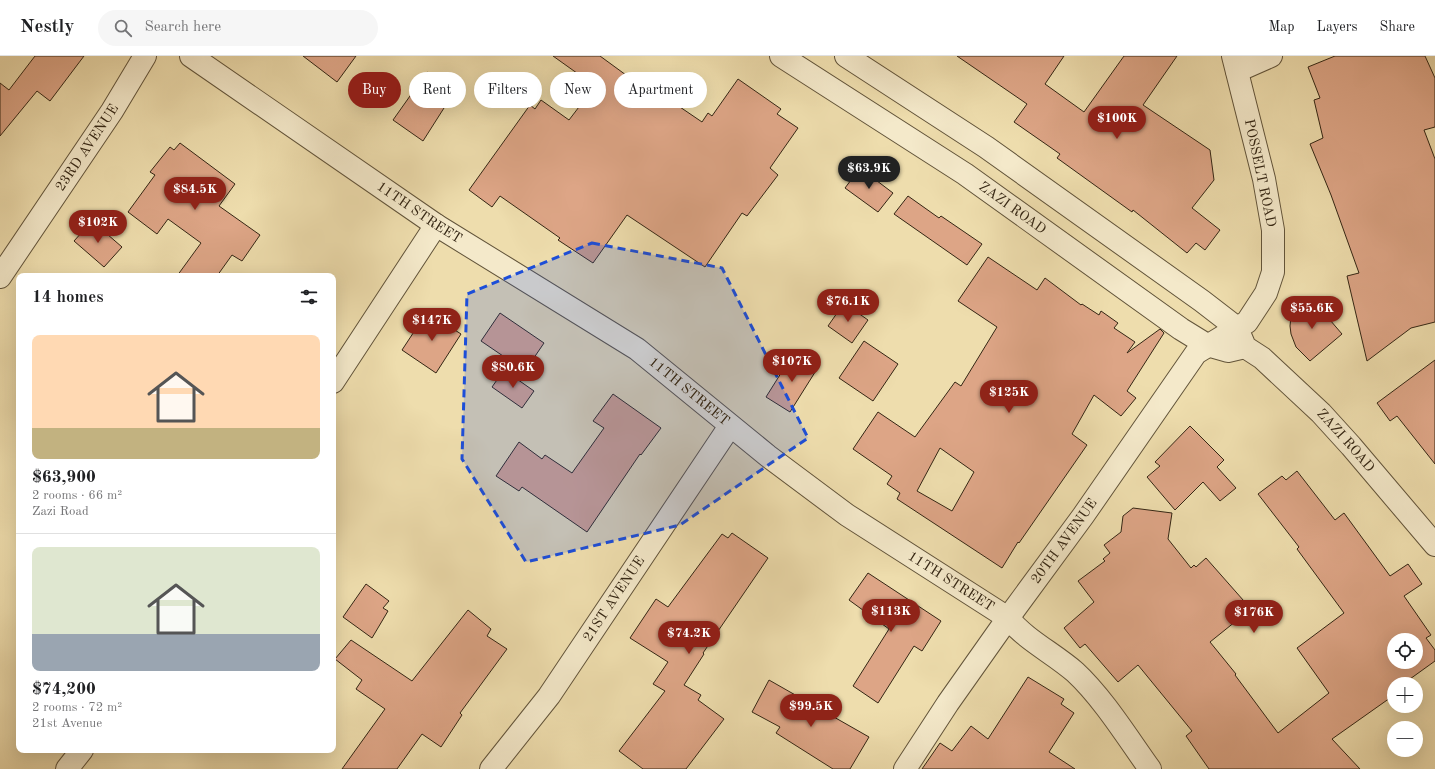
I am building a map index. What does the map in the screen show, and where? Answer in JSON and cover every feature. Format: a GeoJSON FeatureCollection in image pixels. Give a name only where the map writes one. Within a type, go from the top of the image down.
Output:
{"type":"FeatureCollection","features":[{"type":"Feature","properties":{"kind":"street","name":"23RD AVENUE"},"geometry":{"type":"LineString","coordinates":[[0,277],[112,111],[145,56]]}},
{"type":"Feature","properties":{"kind":"street","name":"11TH STREET"},"geometry":{"type":"LineString","coordinates":[[191,56],[436,225],[637,349],[730,426],[847,515],[1008,618],[1018,630],[1058,658],[1076,673],[1113,718],[1150,769]]}},
{"type":"Feature","properties":{"kind":"street","name":"ZAZI ROAD"},"geometry":{"type":"LineString","coordinates":[[781,56],[965,174],[1181,329],[1207,345]]}},
{"type":"Feature","properties":{"kind":"street","name":"ZAZI ROAD"},"geometry":{"type":"LineString","coordinates":[[846,56],[986,147],[1202,301],[1321,413],[1351,446],[1435,546]]}},
{"type":"Feature","properties":{"kind":"street"},"geometry":{"type":"LineString","coordinates":[[1235,63],[1271,56]]}},
{"type":"Feature","properties":{"kind":"street","name":"POSSELT ROAD"},"geometry":{"type":"LineString","coordinates":[[1235,63],[1264,179],[1273,230],[1273,272],[1266,293],[1247,322],[1241,338]]}},
{"type":"Feature","properties":{"kind":"street"},"geometry":{"type":"LineString","coordinates":[[336,377],[436,225]]}},
{"type":"Feature","properties":{"kind":"street","name":"20TH AVENUE"},"geometry":{"type":"LineString","coordinates":[[904,769],[1008,618],[1088,511],[1196,354],[1207,345],[1241,338]]}},
{"type":"Feature","properties":{"kind":"street","name":"21ST AVENUE"},"geometry":{"type":"LineString","coordinates":[[491,769],[550,696],[730,426]]}},
{"type":"Feature","properties":{"kind":"street"},"geometry":{"type":"LineString","coordinates":[[67,769],[80,753]]}},
{"type":"Feature","properties":{"kind":"highlighted area"},"geometry":{"type":"Polygon","coordinates":[[[592,243],[722,268],[808,438],[680,525],[526,562],[462,459],[467,294],[592,243]]]}},
{"type":"Feature","properties":{"kind":"building"},"geometry":{"type":"Polygon","coordinates":[[[35,56],[84,56],[50,101],[37,91],[0,136],[0,83],[9,90],[35,56]]]}},
{"type":"Feature","properties":{"kind":"building"},"geometry":{"type":"Polygon","coordinates":[[[303,56],[356,56],[337,82],[303,56]]]}},
{"type":"Feature","properties":{"kind":"building"},"geometry":{"type":"Polygon","coordinates":[[[553,56],[600,56],[622,72],[614,72],[614,108],[681,108],[702,122],[708,113],[712,116],[738,79],[781,109],[777,114],[798,128],[770,168],[778,175],[747,216],[742,213],[705,267],[627,215],[593,263],[558,240],[560,238],[500,196],[492,207],[469,190],[528,108],[542,108],[542,101],[550,108],[569,120],[578,108],[606,108],[606,72],[575,72],[553,56]]]}},
{"type":"Feature","properties":{"kind":"building"},"geometry":{"type":"Polygon","coordinates":[[[957,56],[1064,56],[1045,84],[1084,112],[1124,56],[1177,56],[1143,105],[1210,150],[1214,180],[1192,208],[1220,230],[1205,250],[1196,243],[1187,253],[1133,210],[1132,212],[1057,158],[1060,154],[1014,122],[1027,104],[957,56]]]}},
{"type":"Feature","properties":{"kind":"building"},"geometry":{"type":"Polygon","coordinates":[[[1335,56],[1425,56],[1435,78],[1435,127],[1424,130],[1435,159],[1435,322],[1411,328],[1367,361],[1347,276],[1359,273],[1331,195],[1310,144],[1323,138],[1314,100],[1320,98],[1308,67],[1335,56]]]}},
{"type":"Feature","properties":{"kind":"building"},"geometry":{"type":"Polygon","coordinates":[[[409,97],[409,108],[444,108],[423,141],[393,120],[409,97]]]}},
{"type":"Feature","properties":{"kind":"building"},"geometry":{"type":"Polygon","coordinates":[[[180,143],[235,184],[219,206],[260,235],[242,261],[232,255],[219,273],[179,273],[201,243],[168,219],[157,234],[128,212],[155,175],[150,172],[170,147],[174,150],[180,143]]]}},
{"type":"Feature","properties":{"kind":"building"},"geometry":{"type":"Polygon","coordinates":[[[860,168],[893,193],[878,212],[845,188],[860,168]]]}},
{"type":"Feature","properties":{"kind":"building"},"geometry":{"type":"Polygon","coordinates":[[[908,196],[939,218],[941,216],[982,244],[967,265],[894,214],[908,196]]]}},
{"type":"Feature","properties":{"kind":"building"},"geometry":{"type":"Polygon","coordinates":[[[92,221],[122,247],[104,267],[74,241],[92,221]]]}},
{"type":"Feature","properties":{"kind":"building"},"geometry":{"type":"Polygon","coordinates":[[[988,257],[1037,290],[1045,278],[1081,305],[1082,304],[1099,315],[1101,311],[1118,323],[1114,328],[1135,342],[1127,353],[1160,329],[1164,333],[1127,391],[1136,398],[1121,416],[1094,395],[1072,434],[1087,445],[1019,543],[1018,542],[1002,568],[897,499],[900,493],[887,484],[892,476],[853,449],[878,412],[915,437],[955,382],[961,386],[997,327],[958,301],[988,257]],[[940,448],[917,491],[952,511],[974,472],[940,448]]]}},
{"type":"Feature","properties":{"kind":"building"},"geometry":{"type":"Polygon","coordinates":[[[1312,299],[1342,334],[1310,361],[1296,347],[1291,334],[1290,326],[1291,316],[1312,299]]]}},
{"type":"Feature","properties":{"kind":"building"},"geometry":{"type":"Polygon","coordinates":[[[844,303],[868,320],[852,343],[828,326],[844,303]]]}},
{"type":"Feature","properties":{"kind":"building"},"geometry":{"type":"Polygon","coordinates":[[[427,312],[461,334],[436,373],[402,350],[427,312]]]}},
{"type":"Feature","properties":{"kind":"building"},"geometry":{"type":"Polygon","coordinates":[[[500,313],[544,343],[525,371],[481,341],[500,313]]]}},
{"type":"Feature","properties":{"kind":"building"},"geometry":{"type":"Polygon","coordinates":[[[864,341],[898,364],[873,401],[839,378],[864,341]]]}},
{"type":"Feature","properties":{"kind":"building"},"geometry":{"type":"Polygon","coordinates":[[[793,354],[817,369],[790,412],[766,397],[793,354]]]}},
{"type":"Feature","properties":{"kind":"building"},"geometry":{"type":"Polygon","coordinates":[[[1435,360],[1435,464],[1397,416],[1390,421],[1377,403],[1435,360]]]}},
{"type":"Feature","properties":{"kind":"building"},"geometry":{"type":"Polygon","coordinates":[[[504,370],[534,391],[522,408],[492,387],[504,370]]]}},
{"type":"Feature","properties":{"kind":"building"},"geometry":{"type":"Polygon","coordinates":[[[613,394],[661,428],[641,455],[640,454],[587,532],[522,487],[519,491],[496,476],[519,442],[542,459],[545,455],[572,473],[604,428],[593,421],[613,394]]]}},
{"type":"Feature","properties":{"kind":"building"},"geometry":{"type":"Polygon","coordinates":[[[1190,426],[1224,460],[1217,467],[1236,488],[1220,501],[1203,482],[1175,510],[1147,477],[1160,466],[1155,462],[1190,426]]]}},
{"type":"Feature","properties":{"kind":"building"},"geometry":{"type":"Polygon","coordinates":[[[1297,471],[1335,520],[1344,513],[1390,576],[1408,564],[1422,584],[1404,596],[1431,635],[1426,638],[1435,650],[1435,661],[1413,677],[1387,677],[1387,700],[1332,739],[1360,769],[1209,769],[1186,736],[1192,731],[1138,665],[1118,682],[1085,644],[1080,648],[1064,628],[1094,602],[1078,581],[1105,561],[1103,559],[1110,553],[1104,545],[1121,532],[1123,516],[1133,508],[1172,513],[1168,539],[1191,568],[1194,565],[1196,567],[1206,558],[1251,609],[1210,642],[1236,674],[1235,675],[1278,733],[1329,693],[1297,648],[1344,613],[1297,549],[1299,547],[1258,494],[1282,476],[1286,480],[1297,471]]]}},
{"type":"Feature","properties":{"kind":"building"},"geometry":{"type":"Polygon","coordinates":[[[732,533],[768,558],[703,653],[704,654],[684,685],[701,695],[698,700],[724,719],[686,769],[643,769],[619,751],[665,691],[653,684],[668,662],[630,638],[656,599],[668,607],[722,534],[728,538],[732,533]]]}},
{"type":"Feature","properties":{"kind":"building"},"geometry":{"type":"Polygon","coordinates":[[[868,573],[941,621],[922,651],[914,646],[878,703],[853,686],[889,629],[849,600],[868,573]]]}},
{"type":"Feature","properties":{"kind":"building"},"geometry":{"type":"Polygon","coordinates":[[[366,584],[389,601],[383,608],[388,611],[372,638],[343,617],[366,584]]]}},
{"type":"Feature","properties":{"kind":"building"},"geometry":{"type":"Polygon","coordinates":[[[468,610],[491,629],[487,636],[507,649],[460,713],[462,715],[441,747],[422,734],[397,769],[342,769],[385,709],[356,689],[362,680],[336,660],[336,658],[351,640],[412,681],[468,610]]]}},
{"type":"Feature","properties":{"kind":"building"},"geometry":{"type":"Polygon","coordinates":[[[1028,677],[1064,699],[1061,704],[1074,713],[1049,752],[1075,769],[922,769],[940,743],[952,751],[971,726],[988,739],[1028,677]]]}},
{"type":"Feature","properties":{"kind":"building"},"geometry":{"type":"Polygon","coordinates":[[[769,680],[869,737],[850,769],[833,769],[776,733],[780,727],[752,712],[769,680]]]}}]}
